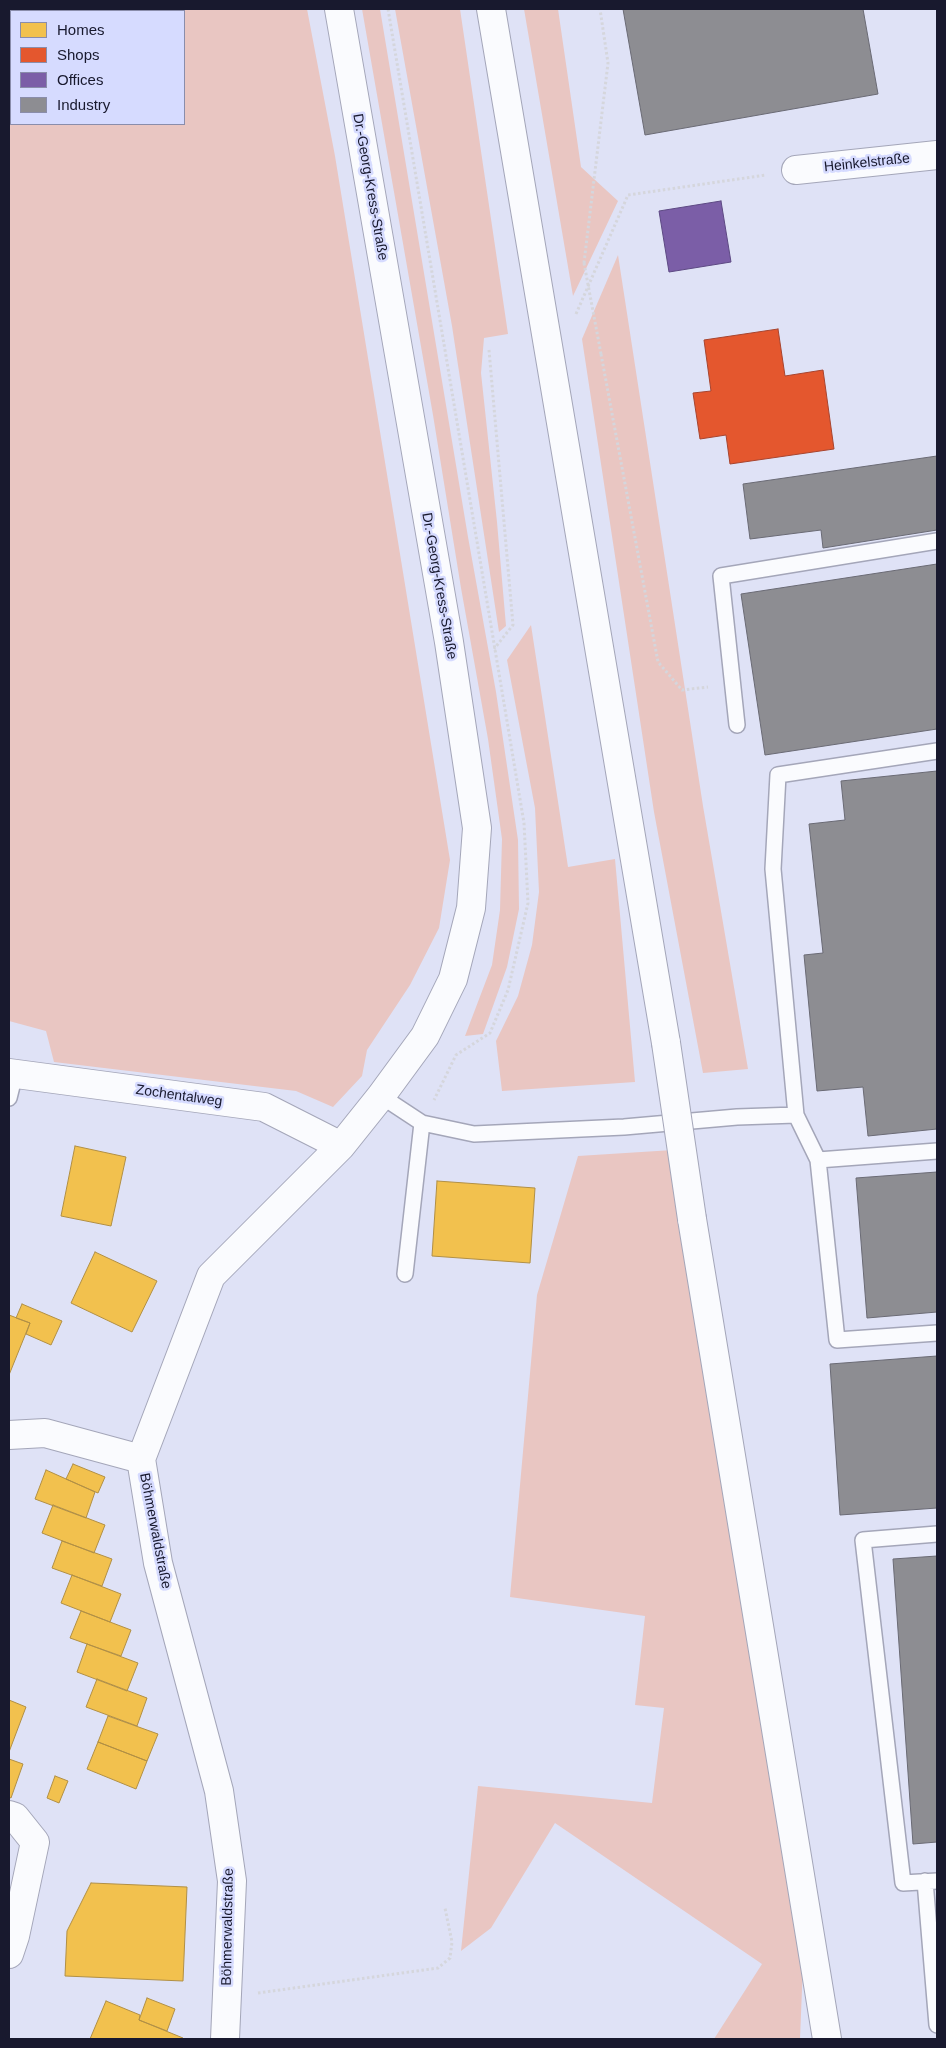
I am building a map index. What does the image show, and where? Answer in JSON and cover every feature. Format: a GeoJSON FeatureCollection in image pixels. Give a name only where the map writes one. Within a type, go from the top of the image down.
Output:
{"type":"FeatureCollection","features":[{"type":"Feature","properties":{"kind":"main road","name":"Dr.-Georg-Kress-Straße"},"geometry":{"type":"LineString","coordinates":[[339,9],[449,642],[477,828],[471,908],[453,979],[425,1036],[381,1096]]}},
{"type":"Feature","properties":{"kind":"main road"},"geometry":{"type":"LineString","coordinates":[[491,9],[666,1043],[692,1219],[827,2039]]}},
{"type":"Feature","properties":{"kind":"main road","name":"Heinkelstraße"},"geometry":{"type":"LineString","coordinates":[[796,170],[937,155]]}},
{"type":"Feature","properties":{"kind":"main road","name":"Zochentalweg"},"geometry":{"type":"LineString","coordinates":[[11,1082],[264,1108],[341,1146]]}},
{"type":"Feature","properties":{"kind":"main road","name":"Böhmerwaldstraße"},"geometry":{"type":"LineString","coordinates":[[225,2039],[232,1881],[219,1791],[158,1563],[141,1459],[211,1276],[341,1146],[381,1096]]}},
{"type":"Feature","properties":{"kind":"main road"},"geometry":{"type":"LineString","coordinates":[[9,1435],[45,1433],[141,1459]]}},
{"type":"Feature","properties":{"kind":"main road"},"geometry":{"type":"LineString","coordinates":[[9,1815],[15,1818],[35,1842],[15,1936],[9,1954]]}},
{"type":"Feature","properties":{"kind":"lane"},"geometry":{"type":"LineString","coordinates":[[737,725],[721,576],[937,541]]}},
{"type":"Feature","properties":{"kind":"lane"},"geometry":{"type":"LineString","coordinates":[[937,751],[778,775],[773,869],[796,1115],[818,1160],[837,1340],[937,1333]]}},
{"type":"Feature","properties":{"kind":"lane"},"geometry":{"type":"LineString","coordinates":[[381,1096],[422,1123],[474,1134],[624,1127],[737,1117],[796,1115]]}},
{"type":"Feature","properties":{"kind":"lane"},"geometry":{"type":"LineString","coordinates":[[405,1274],[422,1123]]}},
{"type":"Feature","properties":{"kind":"lane"},"geometry":{"type":"LineString","coordinates":[[818,1160],[937,1151]]}},
{"type":"Feature","properties":{"kind":"lane"},"geometry":{"type":"LineString","coordinates":[[937,1534],[863,1540],[903,1883],[931,1881],[937,2025]]}},
{"type":"Feature","properties":{"kind":"path"},"geometry":{"type":"LineString","coordinates":[[600,9],[608,63],[584,263],[658,662],[682,690],[733,685]]}},
{"type":"Feature","properties":{"kind":"path"},"geometry":{"type":"LineString","coordinates":[[575,315],[628,196],[796,170]]}},
{"type":"Feature","properties":{"kind":"path"},"geometry":{"type":"LineString","coordinates":[[489,350],[513,625],[494,649]]}},
{"type":"Feature","properties":{"kind":"path"},"geometry":{"type":"LineString","coordinates":[[228,1997],[438,1968],[450,1958],[452,1942],[445,1908]]}},
{"type":"Feature","properties":{"kind":"shaded area"},"geometry":{"type":"Polygon","coordinates":[[[9,9],[307,9],[335,156],[450,860],[439,928],[410,985],[367,1050],[362,1076],[333,1107],[296,1091],[54,1062],[46,1031],[9,1021],[9,9]]]}},
{"type":"Feature","properties":{"kind":"shaded area"},"geometry":{"type":"Polygon","coordinates":[[[362,9],[380,9],[468,537],[496,692],[518,840],[519,909],[507,967],[483,1034],[465,1036],[492,965],[500,910],[502,839],[488,739],[362,9]]]}},
{"type":"Feature","properties":{"kind":"shaded area"},"geometry":{"type":"Polygon","coordinates":[[[395,9],[460,9],[508,334],[484,338],[481,373],[506,626],[499,632],[452,326],[395,9]]]}},
{"type":"Feature","properties":{"kind":"shaded area"},"geometry":{"type":"Polygon","coordinates":[[[524,9],[558,9],[581,167],[618,201],[573,296],[524,9]]]}},
{"type":"Feature","properties":{"kind":"shaded area"},"geometry":{"type":"Polygon","coordinates":[[[618,255],[703,806],[748,1069],[703,1073],[654,812],[582,339],[618,255]]]}},
{"type":"Feature","properties":{"kind":"shaded area"},"geometry":{"type":"Polygon","coordinates":[[[531,625],[568,867],[615,859],[635,1082],[502,1091],[496,1041],[518,996],[532,945],[539,892],[535,808],[507,660],[531,625]]]}},
{"type":"Feature","properties":{"kind":"shaded area"},"geometry":{"type":"Polygon","coordinates":[[[673,1150],[804,1939],[800,2039],[714,2039],[762,1964],[555,1823],[491,1928],[461,1951],[478,1786],[652,1803],[664,1708],[635,1705],[645,1616],[510,1597],[537,1295],[578,1156],[673,1150]]]}},
{"type":"Feature","properties":{"kind":"building: Homes"},"geometry":{"type":"Polygon","coordinates":[[[75,1146],[126,1157],[111,1226],[61,1216],[75,1146]]]}},
{"type":"Feature","properties":{"kind":"building: Homes"},"geometry":{"type":"Polygon","coordinates":[[[437,1181],[535,1188],[530,1263],[432,1256],[437,1181]]]}},
{"type":"Feature","properties":{"kind":"building: Homes"},"geometry":{"type":"Polygon","coordinates":[[[95,1252],[157,1281],[132,1332],[71,1303],[95,1252]]]}},
{"type":"Feature","properties":{"kind":"building: Homes"},"geometry":{"type":"Polygon","coordinates":[[[22,1304],[62,1321],[51,1345],[26,1334],[30,1323],[16,1318],[22,1304]]]}},
{"type":"Feature","properties":{"kind":"building: Homes"},"geometry":{"type":"Polygon","coordinates":[[[9,1315],[30,1323],[9,1375],[9,1315]]]}},
{"type":"Feature","properties":{"kind":"building: Homes"},"geometry":{"type":"Polygon","coordinates":[[[73,1464],[105,1477],[98,1493],[66,1479],[73,1464]]]}},
{"type":"Feature","properties":{"kind":"building: Homes"},"geometry":{"type":"Polygon","coordinates":[[[46,1470],[95,1492],[86,1518],[35,1499],[46,1470]]]}},
{"type":"Feature","properties":{"kind":"building: Homes"},"geometry":{"type":"Polygon","coordinates":[[[53,1505],[105,1525],[94,1553],[42,1533],[53,1505]]]}},
{"type":"Feature","properties":{"kind":"building: Homes"},"geometry":{"type":"Polygon","coordinates":[[[62,1541],[112,1559],[102,1586],[52,1568],[62,1541]]]}},
{"type":"Feature","properties":{"kind":"building: Homes"},"geometry":{"type":"Polygon","coordinates":[[[72,1575],[121,1594],[110,1622],[61,1603],[72,1575]]]}},
{"type":"Feature","properties":{"kind":"building: Homes"},"geometry":{"type":"Polygon","coordinates":[[[81,1611],[131,1630],[121,1656],[70,1638],[81,1611]]]}},
{"type":"Feature","properties":{"kind":"building: Homes"},"geometry":{"type":"Polygon","coordinates":[[[87,1644],[138,1663],[127,1691],[77,1672],[87,1644]]]}},
{"type":"Feature","properties":{"kind":"building: Homes"},"geometry":{"type":"Polygon","coordinates":[[[97,1679],[147,1698],[137,1726],[86,1707],[97,1679]]]}},
{"type":"Feature","properties":{"kind":"building: Homes"},"geometry":{"type":"Polygon","coordinates":[[[9,1700],[26,1707],[9,1752],[9,1700]]]}},
{"type":"Feature","properties":{"kind":"building: Homes"},"geometry":{"type":"Polygon","coordinates":[[[108,1716],[158,1734],[147,1761],[98,1742],[108,1716]]]}},
{"type":"Feature","properties":{"kind":"building: Homes"},"geometry":{"type":"Polygon","coordinates":[[[98,1742],[147,1761],[136,1789],[87,1769],[98,1742]]]}},
{"type":"Feature","properties":{"kind":"building: Homes"},"geometry":{"type":"Polygon","coordinates":[[[9,1759],[23,1764],[11,1798],[9,1797],[9,1759]]]}},
{"type":"Feature","properties":{"kind":"building: Homes"},"geometry":{"type":"Polygon","coordinates":[[[55,1776],[68,1781],[59,1803],[47,1798],[55,1776]]]}},
{"type":"Feature","properties":{"kind":"building: Homes"},"geometry":{"type":"Polygon","coordinates":[[[91,1883],[187,1887],[183,1981],[65,1976],[67,1931],[91,1883]]]}},
{"type":"Feature","properties":{"kind":"building: Homes"},"geometry":{"type":"Polygon","coordinates":[[[147,1998],[175,2009],[167,2031],[139,2020],[147,1998]]]}},
{"type":"Feature","properties":{"kind":"building: Homes"},"geometry":{"type":"Polygon","coordinates":[[[106,2001],[140,2015],[139,2020],[183,2039],[90,2039],[106,2001]]]}},
{"type":"Feature","properties":{"kind":"building: Shops"},"geometry":{"type":"Polygon","coordinates":[[[778,329],[785,376],[823,370],[834,449],[730,464],[726,435],[700,439],[693,393],[711,391],[704,340],[778,329]]]}},
{"type":"Feature","properties":{"kind":"building: Offices"},"geometry":{"type":"Polygon","coordinates":[[[721,201],[731,262],[669,272],[659,211],[721,201]]]}},
{"type":"Feature","properties":{"kind":"building: Industry"},"geometry":{"type":"Polygon","coordinates":[[[623,9],[863,9],[878,94],[645,135],[623,9]]]}},
{"type":"Feature","properties":{"kind":"building: Industry"},"geometry":{"type":"Polygon","coordinates":[[[937,456],[937,530],[823,548],[821,530],[750,539],[743,484],[937,456]]]}},
{"type":"Feature","properties":{"kind":"building: Industry"},"geometry":{"type":"Polygon","coordinates":[[[937,564],[937,729],[765,755],[741,594],[937,564]]]}},
{"type":"Feature","properties":{"kind":"building: Industry"},"geometry":{"type":"Polygon","coordinates":[[[937,771],[937,1129],[868,1136],[863,1087],[817,1091],[804,955],[823,953],[809,824],[845,820],[841,781],[937,771]]]}},
{"type":"Feature","properties":{"kind":"building: Industry"},"geometry":{"type":"Polygon","coordinates":[[[937,1172],[937,1312],[867,1318],[856,1178],[937,1172]]]}},
{"type":"Feature","properties":{"kind":"building: Industry"},"geometry":{"type":"Polygon","coordinates":[[[937,1356],[937,1508],[840,1515],[830,1364],[937,1356]]]}},
{"type":"Feature","properties":{"kind":"building: Industry"},"geometry":{"type":"Polygon","coordinates":[[[937,1556],[937,1842],[913,1844],[893,1559],[937,1556]]]}}]}
